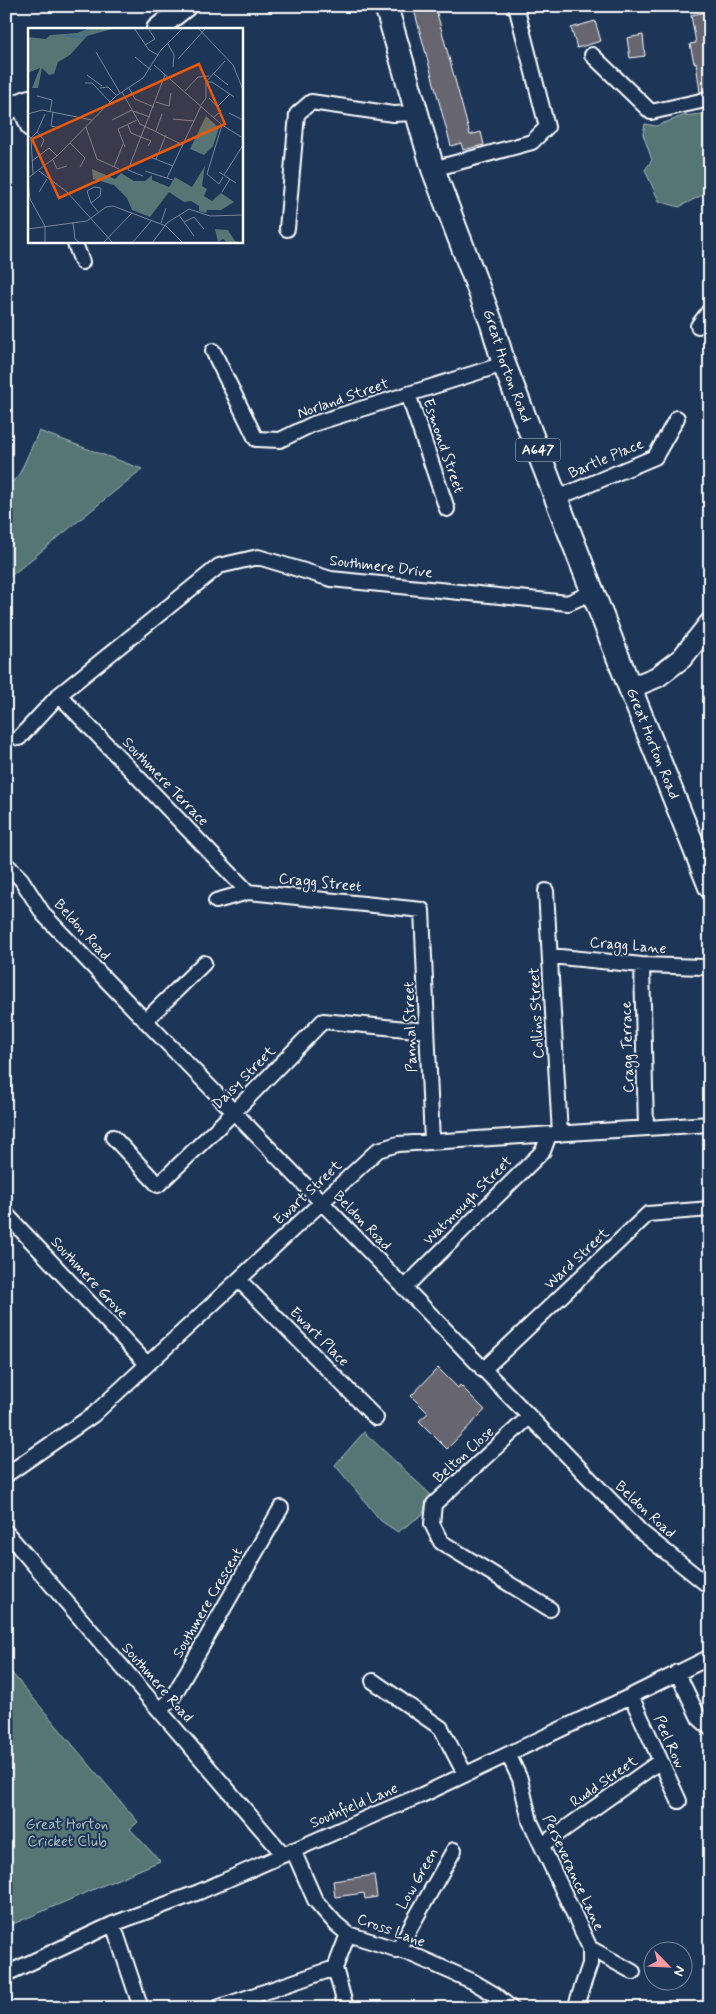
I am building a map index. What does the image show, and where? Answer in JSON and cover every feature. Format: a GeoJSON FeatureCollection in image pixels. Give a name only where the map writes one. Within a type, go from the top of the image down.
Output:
{"type":"FeatureCollection","features":[{"type":"Feature","properties":{"kind":"main road","name":"Great Horton Road"},"geometry":{"type":"LineString","coordinates":[[386,6],[433,170],[492,324],[504,364],[630,688],[710,887]]}},
{"type":"Feature","properties":{"kind":"street"},"geometry":{"type":"LineString","coordinates":[[157,28],[186,6]]}},
{"type":"Feature","properties":{"kind":"street"},"geometry":{"type":"LineString","coordinates":[[433,170],[532,142],[547,127],[516,6]]}},
{"type":"Feature","properties":{"kind":"street"},"geometry":{"type":"LineString","coordinates":[[592,55],[652,112],[710,99]]}},
{"type":"Feature","properties":{"kind":"street"},"geometry":{"type":"LineString","coordinates":[[287,229],[297,114],[311,102],[393,114],[417,113]]}},
{"type":"Feature","properties":{"kind":"street"},"geometry":{"type":"LineString","coordinates":[[18,105],[28,127]]}},
{"type":"Feature","properties":{"kind":"street"},"geometry":{"type":"LineString","coordinates":[[74,242],[82,262]]}},
{"type":"Feature","properties":{"kind":"street"},"geometry":{"type":"LineString","coordinates":[[698,326],[710,310]]}},
{"type":"Feature","properties":{"kind":"street","name":"Norland Street"},"geometry":{"type":"LineString","coordinates":[[213,352],[256,439],[280,440],[313,424],[504,364]]}},
{"type":"Feature","properties":{"kind":"street","name":"Esmond Street"},"geometry":{"type":"LineString","coordinates":[[408,394],[447,509]]}},
{"type":"Feature","properties":{"kind":"street","name":"Bartle Place"},"geometry":{"type":"LineString","coordinates":[[557,498],[654,457],[677,418]]}},
{"type":"Feature","properties":{"kind":"street","name":"Southmere Drive"},"geometry":{"type":"LineString","coordinates":[[19,738],[59,695],[219,566],[258,558],[331,579],[568,603],[593,592]]}},
{"type":"Feature","properties":{"kind":"street"},"geometry":{"type":"LineString","coordinates":[[630,688],[657,677],[682,658],[710,622]]}},
{"type":"Feature","properties":{"kind":"street","name":"Southmere Terrace"},"geometry":{"type":"LineString","coordinates":[[59,695],[248,892]]}},
{"type":"Feature","properties":{"kind":"street","name":"Beldon Road"},"geometry":{"type":"LineString","coordinates":[[6,864],[21,879],[44,915],[529,1417],[641,1532],[710,1587]]}},
{"type":"Feature","properties":{"kind":"street","name":"Collins Street"},"geometry":{"type":"LineString","coordinates":[[546,891],[550,956],[555,1134]]}},
{"type":"Feature","properties":{"kind":"street","name":"Cragg Street"},"geometry":{"type":"LineString","coordinates":[[216,901],[248,892],[422,910]]}},
{"type":"Feature","properties":{"kind":"street","name":"Pannal Street"},"geometry":{"type":"LineString","coordinates":[[422,910],[432,1142]]}},
{"type":"Feature","properties":{"kind":"street","name":"Cragg Lane"},"geometry":{"type":"LineString","coordinates":[[550,956],[642,965],[703,967]]}},
{"type":"Feature","properties":{"kind":"street"},"geometry":{"type":"LineString","coordinates":[[145,1021],[204,963]]}},
{"type":"Feature","properties":{"kind":"street","name":"Cragg Terrace"},"geometry":{"type":"LineString","coordinates":[[642,965],[646,1128]]}},
{"type":"Feature","properties":{"kind":"street","name":"Daisy Street"},"geometry":{"type":"LineString","coordinates":[[114,1137],[158,1185],[234,1112],[323,1021],[427,1031]]}},
{"type":"Feature","properties":{"kind":"street","name":"Ewart Street"},"geometry":{"type":"LineString","coordinates":[[6,1475],[93,1415],[378,1150],[398,1144],[710,1124]]}},
{"type":"Feature","properties":{"kind":"street","name":"Watmough Street"},"geometry":{"type":"LineString","coordinates":[[404,1288],[542,1151],[555,1134]]}},
{"type":"Feature","properties":{"kind":"street","name":"Ward Street"},"geometry":{"type":"LineString","coordinates":[[484,1370],[648,1214],[710,1209]]}},
{"type":"Feature","properties":{"kind":"street","name":"Southmere Grove"},"geometry":{"type":"LineString","coordinates":[[6,1214],[147,1364]]}},
{"type":"Feature","properties":{"kind":"street","name":"Ewart Place"},"geometry":{"type":"LineString","coordinates":[[239,1280],[376,1418]]}},
{"type":"Feature","properties":{"kind":"street","name":"Belton Close"},"geometry":{"type":"LineString","coordinates":[[529,1417],[434,1504],[432,1524],[441,1542],[550,1610]]}},
{"type":"Feature","properties":{"kind":"street","name":"Southmere Crescent"},"geometry":{"type":"LineString","coordinates":[[159,1710],[171,1700],[281,1508]]}},
{"type":"Feature","properties":{"kind":"street","name":"Southmere Road"},"geometry":{"type":"LineString","coordinates":[[6,1532],[159,1710],[288,1852]]}},
{"type":"Feature","properties":{"kind":"street","name":"Southfield Lane"},"geometry":{"type":"LineString","coordinates":[[6,1974],[112,1924],[199,1892],[422,1795],[710,1657]]}},
{"type":"Feature","properties":{"kind":"street"},"geometry":{"type":"LineString","coordinates":[[678,1672],[699,1718],[710,1728]]}},
{"type":"Feature","properties":{"kind":"street"},"geometry":{"type":"LineString","coordinates":[[373,1681],[441,1728],[465,1774]]}},
{"type":"Feature","properties":{"kind":"street","name":"Peel Row"},"geometry":{"type":"LineString","coordinates":[[631,1696],[679,1802]]}},
{"type":"Feature","properties":{"kind":"street","name":"Perseverance Lane"},"geometry":{"type":"LineString","coordinates":[[508,1754],[520,1778],[530,1821],[590,1948],[590,1964],[575,2008]]}},
{"type":"Feature","properties":{"kind":"street","name":"Rudd Street"},"geometry":{"type":"LineString","coordinates":[[542,1845],[660,1762]]}},
{"type":"Feature","properties":{"kind":"street","name":"Low Green"},"geometry":{"type":"LineString","coordinates":[[396,1951],[454,1850]]}},
{"type":"Feature","properties":{"kind":"street","name":"Cross Lane"},"geometry":{"type":"LineString","coordinates":[[288,1852],[315,1900],[336,1924],[348,1934],[396,1951],[411,1954],[472,1981],[494,1994],[511,2008]]}},
{"type":"Feature","properties":{"kind":"street"},"geometry":{"type":"LineString","coordinates":[[112,1924],[141,2008]]}},
{"type":"Feature","properties":{"kind":"street"},"geometry":{"type":"LineString","coordinates":[[346,2008],[335,1968],[348,1934]]}},
{"type":"Feature","properties":{"kind":"street"},"geometry":{"type":"LineString","coordinates":[[590,1948],[634,1972]]}},
{"type":"Feature","properties":{"kind":"street"},"geometry":{"type":"LineString","coordinates":[[217,2008],[335,1968]]}},
{"type":"Feature","properties":{"kind":"green space"},"geometry":{"type":"Polygon","coordinates":[[[710,113],[710,191],[679,207],[659,201],[645,170],[652,160],[643,134],[645,124],[656,126],[683,116],[710,113]]]}},
{"type":"Feature","properties":{"kind":"green space"},"geometry":{"type":"Polygon","coordinates":[[[39,431],[142,469],[6,580],[6,486],[18,477],[39,431]]]}},
{"type":"Feature","properties":{"kind":"green space"},"geometry":{"type":"Polygon","coordinates":[[[364,1432],[431,1495],[426,1502],[423,1514],[398,1532],[381,1521],[335,1465],[364,1432]]]}},
{"type":"Feature","properties":{"kind":"green space","name":"Great Horton Cricket Club"},"geometry":{"type":"Polygon","coordinates":[[[6,1666],[138,1822],[130,1829],[160,1861],[6,1927],[6,1666]]]}},
{"type":"Feature","properties":{"kind":"building"},"geometry":{"type":"Polygon","coordinates":[[[413,6],[435,6],[470,135],[481,132],[484,145],[463,150],[461,143],[451,146],[413,6]]]}},
{"type":"Feature","properties":{"kind":"building"},"geometry":{"type":"Polygon","coordinates":[[[707,12],[710,32],[710,90],[700,92],[696,62],[694,63],[690,44],[696,43],[691,15],[707,12]]]}},
{"type":"Feature","properties":{"kind":"building"},"geometry":{"type":"Polygon","coordinates":[[[595,21],[601,41],[577,48],[571,28],[595,21]]]}},
{"type":"Feature","properties":{"kind":"building"},"geometry":{"type":"Polygon","coordinates":[[[643,35],[645,56],[630,58],[627,38],[643,35]]]}},
{"type":"Feature","properties":{"kind":"building"},"geometry":{"type":"Polygon","coordinates":[[[438,1368],[458,1388],[460,1385],[485,1410],[447,1449],[419,1421],[428,1413],[411,1396],[438,1368]]]}},
{"type":"Feature","properties":{"kind":"building"},"geometry":{"type":"Polygon","coordinates":[[[374,1875],[377,1897],[365,1899],[364,1893],[335,1897],[333,1881],[374,1875]]]}}]}
